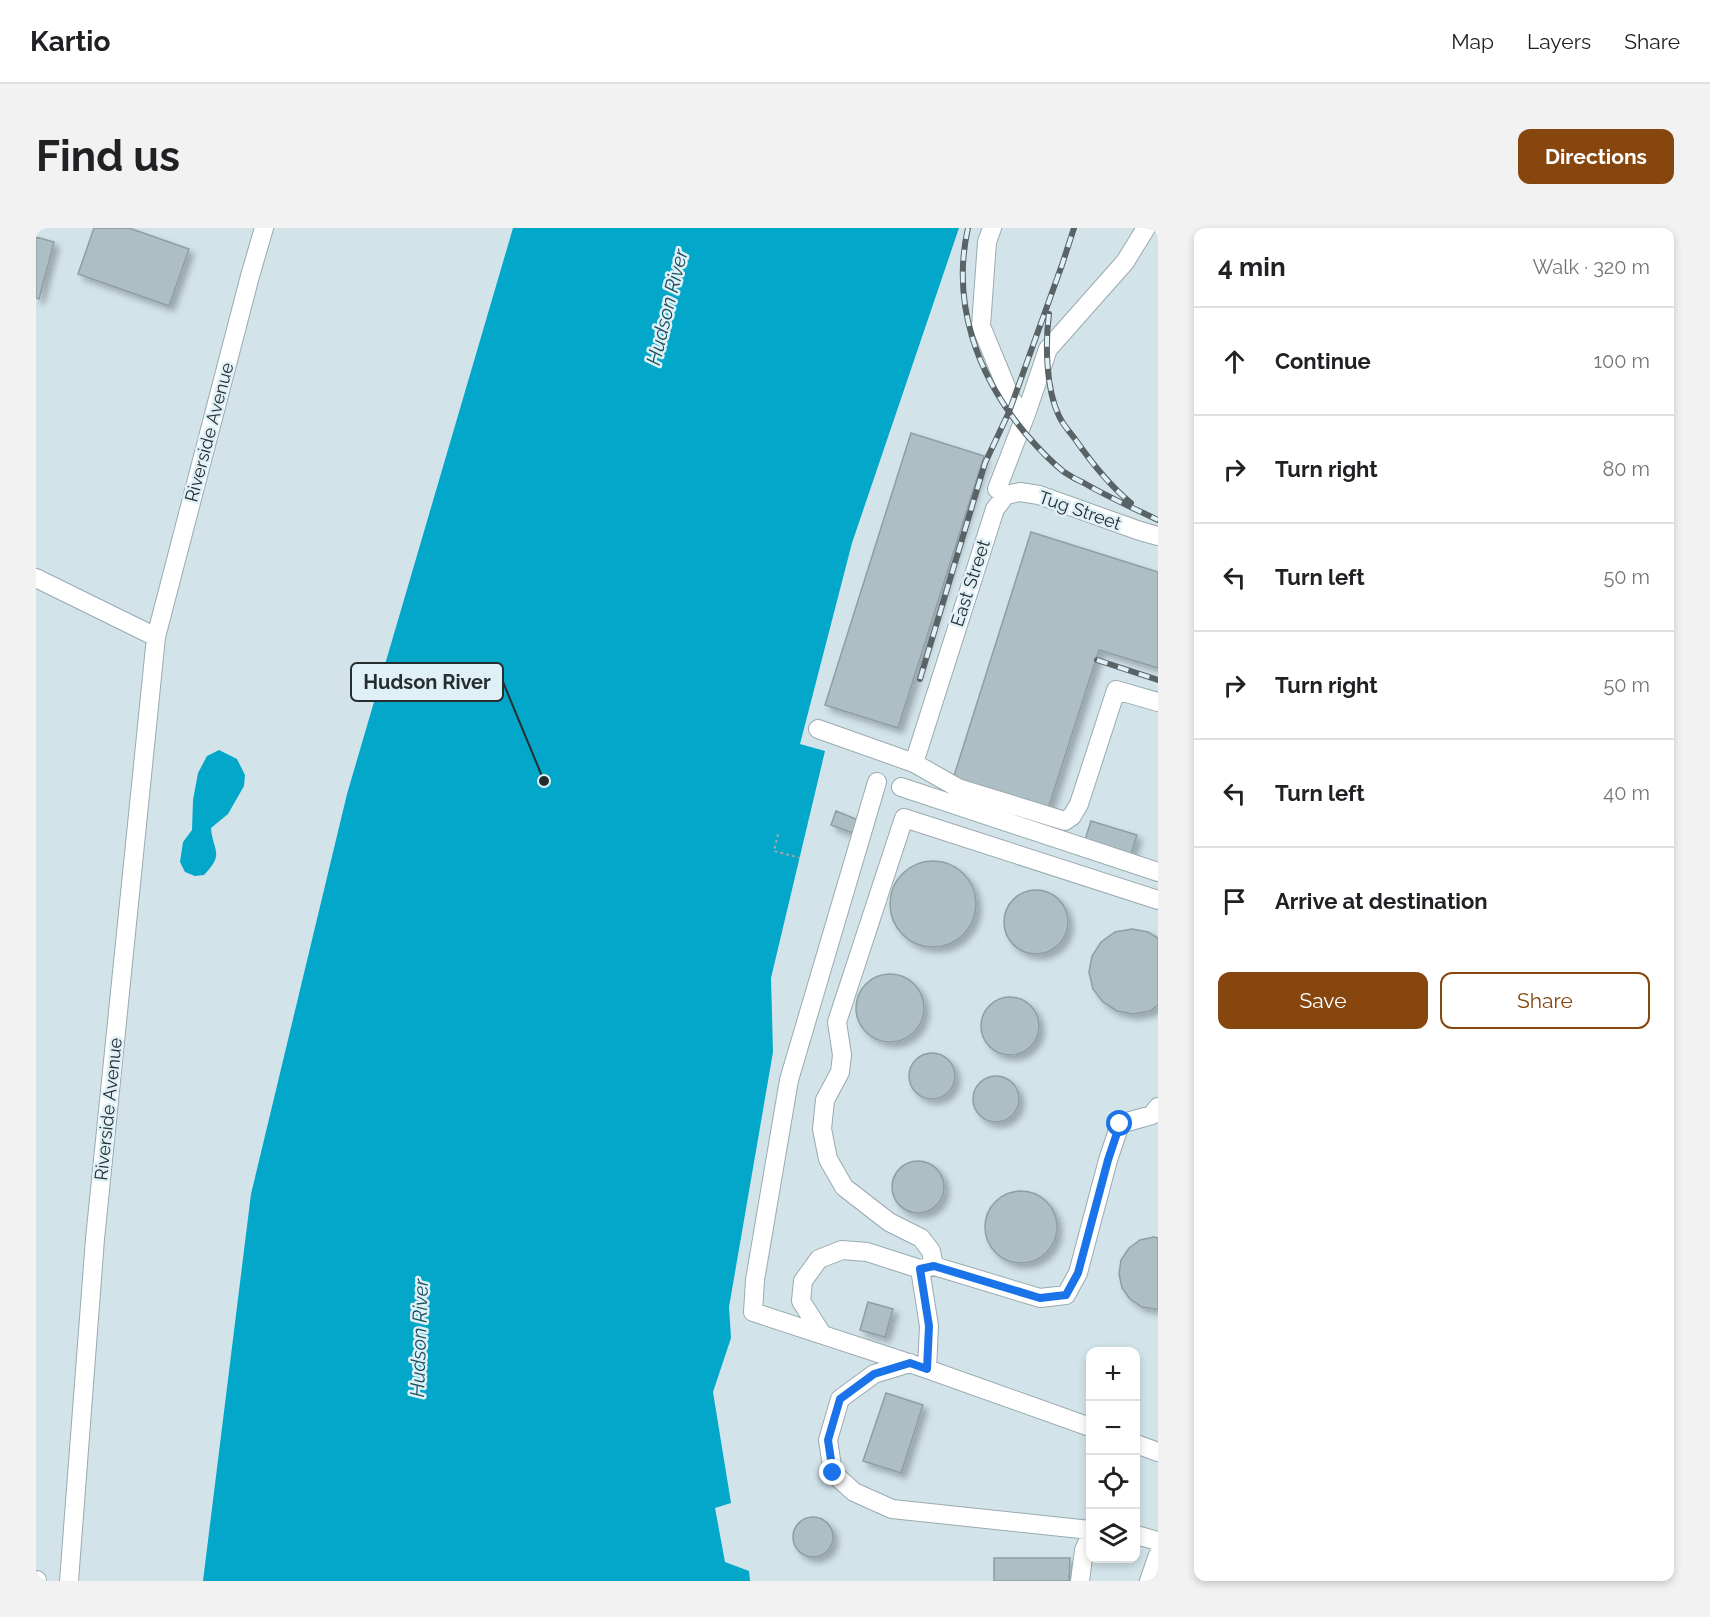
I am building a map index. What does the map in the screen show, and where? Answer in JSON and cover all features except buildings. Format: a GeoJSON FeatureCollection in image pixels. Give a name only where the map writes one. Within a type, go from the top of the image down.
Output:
{"type":"FeatureCollection","features":[{"type":"Feature","properties":{"kind":"street","name":"Riverside Avenue"},"geometry":{"type":"LineString","coordinates":[[69,1581],[95,1239],[156,637],[264,228]]}},
{"type":"Feature","properties":{"kind":"street"},"geometry":{"type":"LineString","coordinates":[[992,228],[987,243],[981,326],[1012,401],[1026,414]]}},
{"type":"Feature","properties":{"kind":"street"},"geometry":{"type":"LineString","coordinates":[[1013,494],[997,489],[1048,350],[1125,262],[1146,228]]}},
{"type":"Feature","properties":{"kind":"street","name":"Tug Street"},"geometry":{"type":"LineString","coordinates":[[1013,494],[1039,495],[1148,533]]}},
{"type":"Feature","properties":{"kind":"street","name":"East Street"},"geometry":{"type":"LineString","coordinates":[[914,763],[994,509],[1013,494]]}},
{"type":"Feature","properties":{"kind":"street"},"geometry":{"type":"LineString","coordinates":[[36,578],[156,637]]}},
{"type":"Feature","properties":{"kind":"street"},"geometry":{"type":"LineString","coordinates":[[818,729],[914,763],[958,788],[1065,821],[1072,816],[1079,804],[1116,690],[1158,702]]}},
{"type":"Feature","properties":{"kind":"street"},"geometry":{"type":"LineString","coordinates":[[877,782],[789,1080],[756,1280],[753,1312],[918,1366],[1086,1427]]}},
{"type":"Feature","properties":{"kind":"street"},"geometry":{"type":"LineString","coordinates":[[901,787],[1158,872]]}},
{"type":"Feature","properties":{"kind":"street"},"geometry":{"type":"LineString","coordinates":[[918,1366],[929,1326],[927,1268],[931,1251],[921,1238],[890,1222],[844,1187],[828,1158],[822,1129],[825,1100],[840,1072],[842,1055],[837,1022],[904,818],[1158,900]]}},
{"type":"Feature","properties":{"kind":"street"},"geometry":{"type":"LineString","coordinates":[[822,1334],[801,1301],[803,1281],[819,1259],[842,1250],[867,1252],[1040,1298],[1066,1295],[1078,1273],[1120,1124],[1152,1115],[1158,1107]]}},
{"type":"Feature","properties":{"kind":"street"},"geometry":{"type":"LineString","coordinates":[[918,1366],[874,1374],[840,1399],[828,1440],[833,1473],[854,1492],[892,1509],[1086,1530]]}},
{"type":"Feature","properties":{"kind":"street"},"geometry":{"type":"LineString","coordinates":[[1140,1445],[1158,1452]]}},
{"type":"Feature","properties":{"kind":"street"},"geometry":{"type":"LineString","coordinates":[[1140,1536],[1158,1541]]}},
{"type":"Feature","properties":{"kind":"street"},"geometry":{"type":"LineString","coordinates":[[1080,1581],[1086,1546]]}},
{"type":"Feature","properties":{"kind":"street"},"geometry":{"type":"LineString","coordinates":[[1149,1581],[1158,1555]]}},
{"type":"Feature","properties":{"kind":"path"},"geometry":{"type":"LineString","coordinates":[[778,834],[774,851],[800,858]]}},
{"type":"Feature","properties":{"kind":"water"},"geometry":{"type":"Polygon","coordinates":[[[513,228],[959,228],[852,543],[800,744],[825,751],[771,978],[773,1052],[729,1307],[731,1338],[713,1392],[731,1503],[715,1508],[725,1562],[749,1571],[750,1581],[203,1581],[251,1194],[347,794],[513,228]]]}},
{"type":"Feature","properties":{"kind":"water"},"geometry":{"type":"Polygon","coordinates":[[[219,750],[237,759],[245,775],[244,786],[228,814],[211,828],[216,852],[214,862],[204,875],[195,876],[185,872],[180,862],[183,842],[192,830],[193,800],[198,773],[207,756],[219,750]]]}},
{"type":"Feature","properties":{"kind":"railway"},"geometry":{"type":"LineString","coordinates":[[968,228],[963,284],[966,311],[981,362],[1008,411],[1034,443],[1064,472],[1158,520]]}},
{"type":"Feature","properties":{"kind":"railway"},"geometry":{"type":"LineString","coordinates":[[1061,268],[1074,228]]}},
{"type":"Feature","properties":{"kind":"railway"},"geometry":{"type":"LineString","coordinates":[[920,679],[985,463],[1009,412],[1063,262]]}},
{"type":"Feature","properties":{"kind":"railway"},"geometry":{"type":"LineString","coordinates":[[1049,314],[1047,339],[1049,380],[1059,416],[1101,473],[1131,503]]}},
{"type":"Feature","properties":{"kind":"railway"},"geometry":{"type":"LineString","coordinates":[[1097,660],[1158,680]]}},
{"type":"Feature","properties":{"kind":"place","name":"Hudson River"},"geometry":{"type":"Point","coordinates":[544,781]}},
{"type":"Feature","properties":{"kind":"route"},"geometry":{"type":"LineString","coordinates":[[833,1473],[828,1440],[840,1399],[874,1374],[910,1363],[927,1369],[929,1326],[920,1269],[934,1266],[1040,1298],[1066,1295],[1078,1273],[1120,1124]]}}]}
